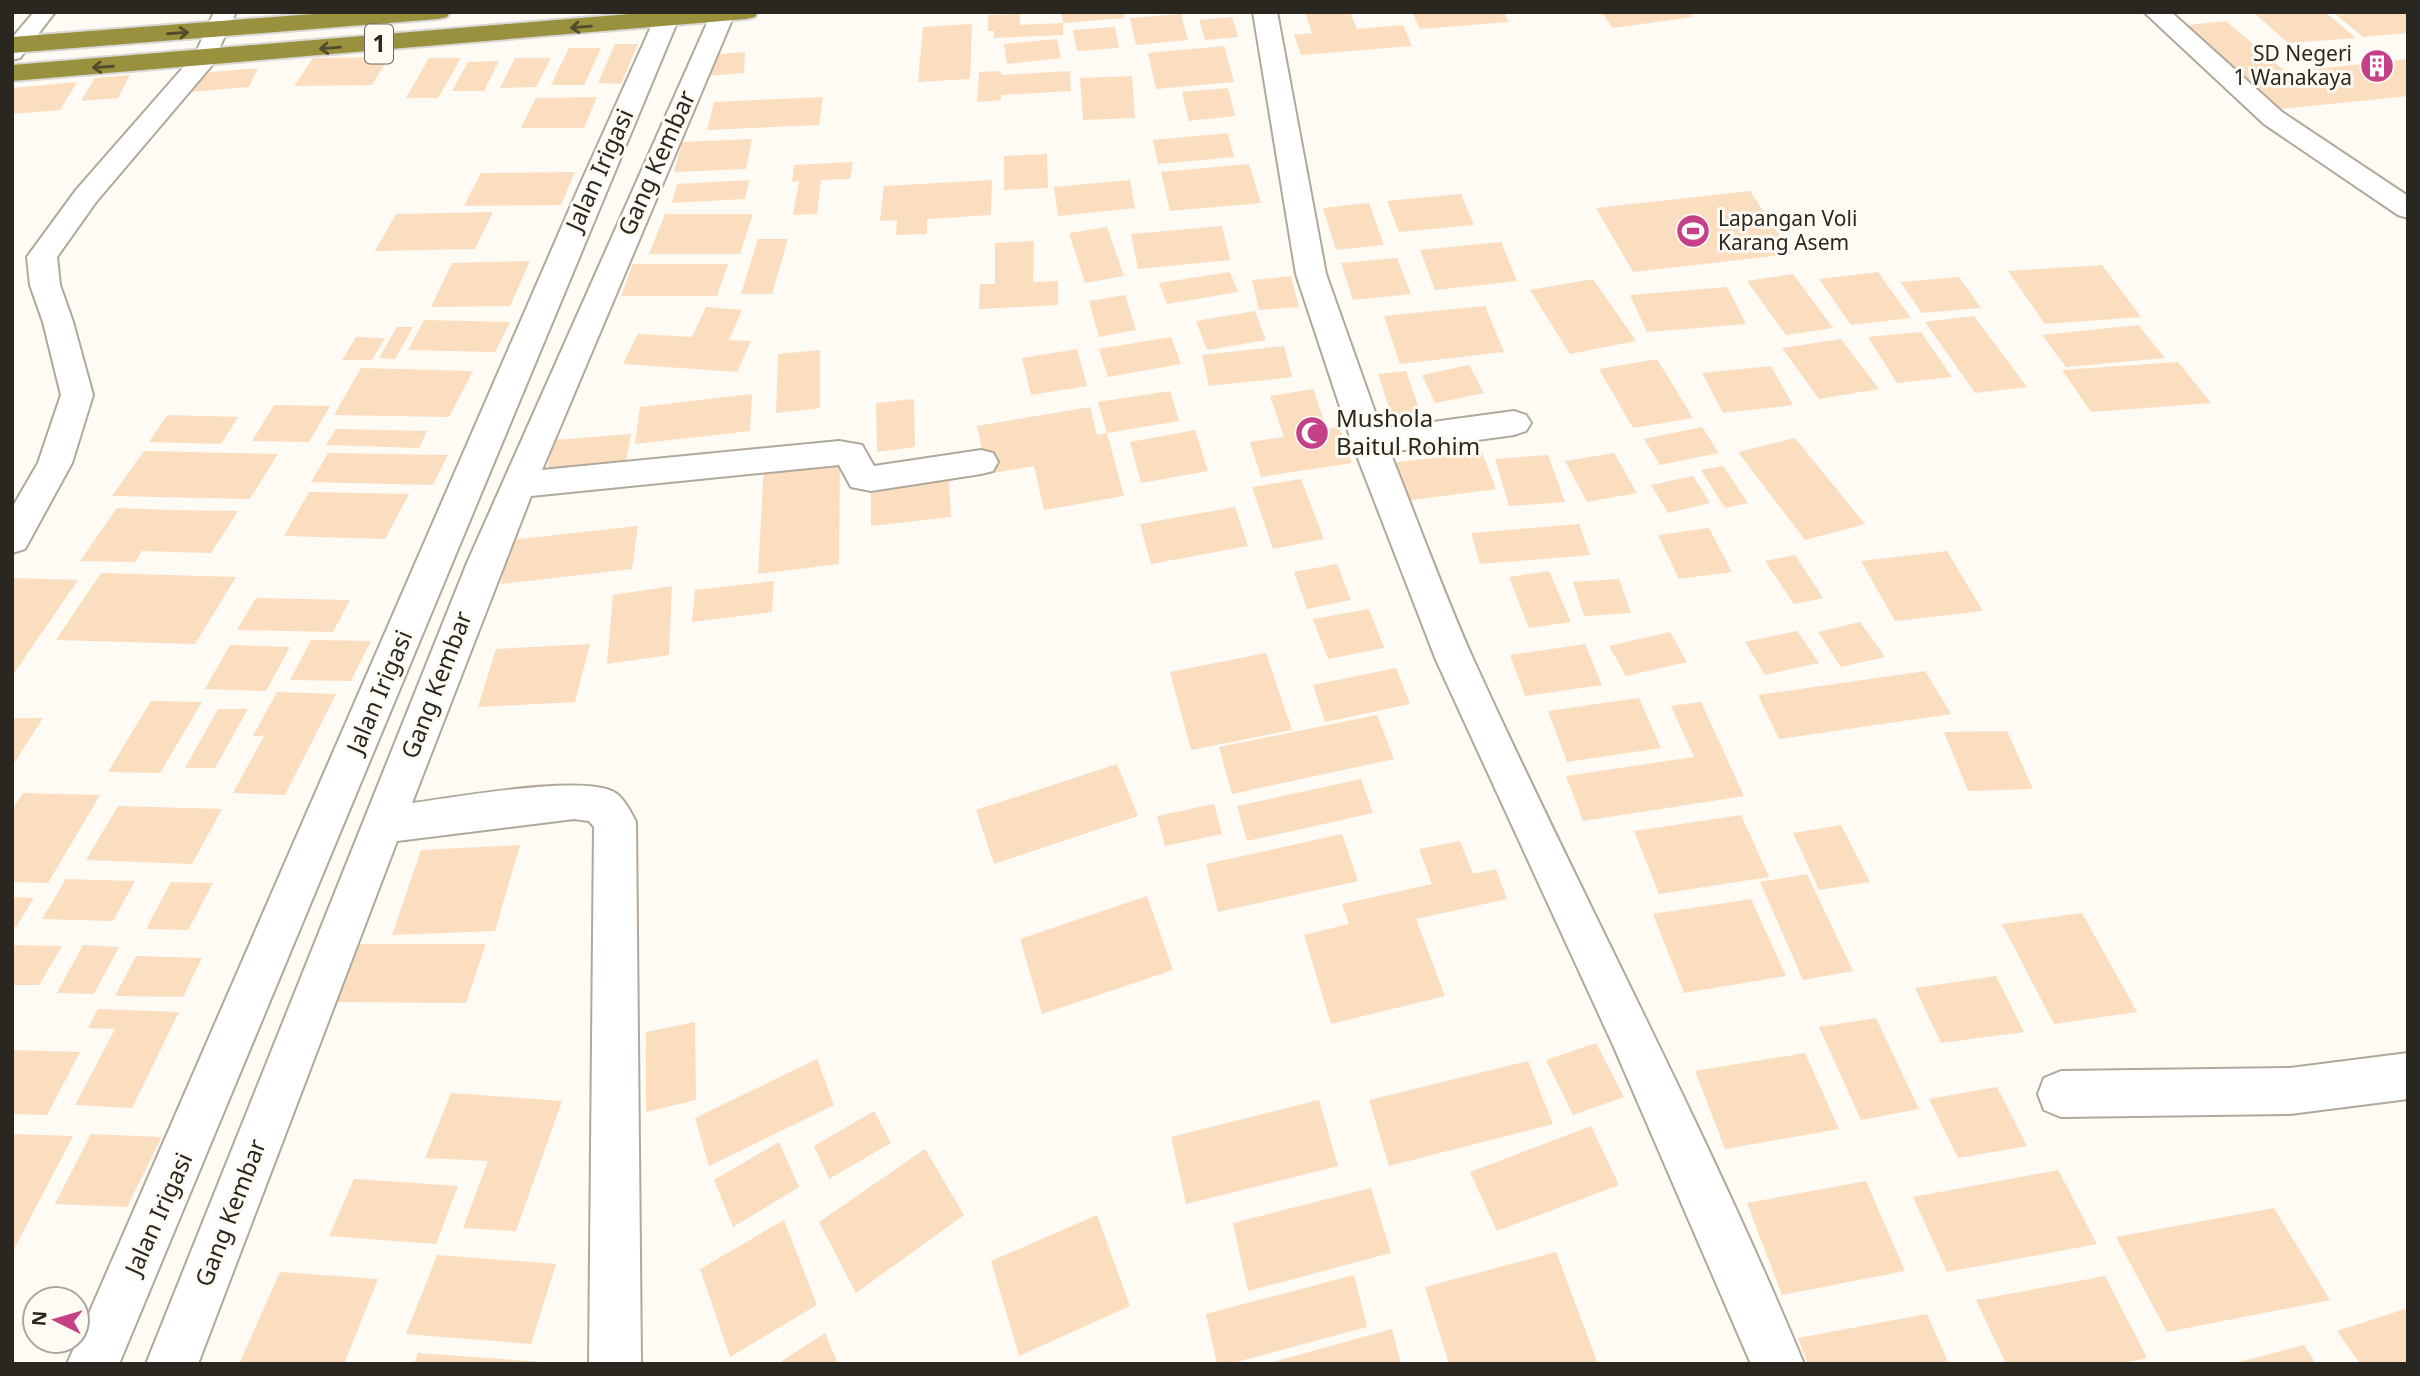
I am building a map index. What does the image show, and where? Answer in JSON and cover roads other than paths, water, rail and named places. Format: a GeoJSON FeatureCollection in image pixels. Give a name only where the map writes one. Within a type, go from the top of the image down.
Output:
{"type":"FeatureCollection","features":[{"type":"Feature","properties":{"kind":"highway","name":"1"},"geometry":{"type":"LineString","coordinates":[[14,48],[220,21],[423,13]]}},
{"type":"Feature","properties":{"kind":"highway","name":"1"},"geometry":{"type":"LineString","coordinates":[[12,73],[736,13]]}},
{"type":"Feature","properties":{"kind":"street"},"geometry":{"type":"LineString","coordinates":[[1265,12],[1311,274],[1369,443],[1455,660],[1521,805],[1635,1041],[1778,1364]]}},
{"type":"Feature","properties":{"kind":"street"},"geometry":{"type":"LineString","coordinates":[[2155,12],[2273,118],[2408,209]]}},
{"type":"Feature","properties":{"kind":"street","name":"Gang Kembar"},"geometry":{"type":"LineString","coordinates":[[172,1364],[518,485],[736,13]]}},
{"type":"Feature","properties":{"kind":"street","name":"Jalan Irigasi"},"geometry":{"type":"LineString","coordinates":[[93,1364],[212,1091],[565,250],[666,20]]}},
{"type":"Feature","properties":{"kind":"street"},"geometry":{"type":"LineString","coordinates":[[12,540],[55,463],[77,395],[58,322],[45,285],[42,257],[86,196],[204,59]]}},
{"type":"Feature","properties":{"kind":"street"},"geometry":{"type":"LineString","coordinates":[[1369,443],[1514,423]]}},
{"type":"Feature","properties":{"kind":"street"},"geometry":{"type":"LineString","coordinates":[[518,485],[839,453],[850,454],[863,478],[981,461]]}},
{"type":"Feature","properties":{"kind":"street"},"geometry":{"type":"LineString","coordinates":[[383,825],[574,801],[601,805],[615,822],[615,1364]]}},
{"type":"Feature","properties":{"kind":"street"},"geometry":{"type":"LineString","coordinates":[[2061,1094],[2290,1091],[2408,1076]]}},
{"type":"Feature","properties":{"kind":"lane"},"geometry":{"type":"LineString","coordinates":[[14,48],[45,12]]}},
{"type":"Feature","properties":{"kind":"lane"},"geometry":{"type":"LineString","coordinates":[[204,59],[220,21]]}},
{"type":"Feature","properties":{"kind":"place","name":"SD Negeri 1 Wanakaya"},"geometry":{"type":"Point","coordinates":[2377,66]}},
{"type":"Feature","properties":{"kind":"place","name":"Lapangan Voli Karang Asem"},"geometry":{"type":"Point","coordinates":[1693,231]}},
{"type":"Feature","properties":{"kind":"place","name":"Mushola Baitul Rohim"},"geometry":{"type":"Point","coordinates":[1312,433]}}]}
